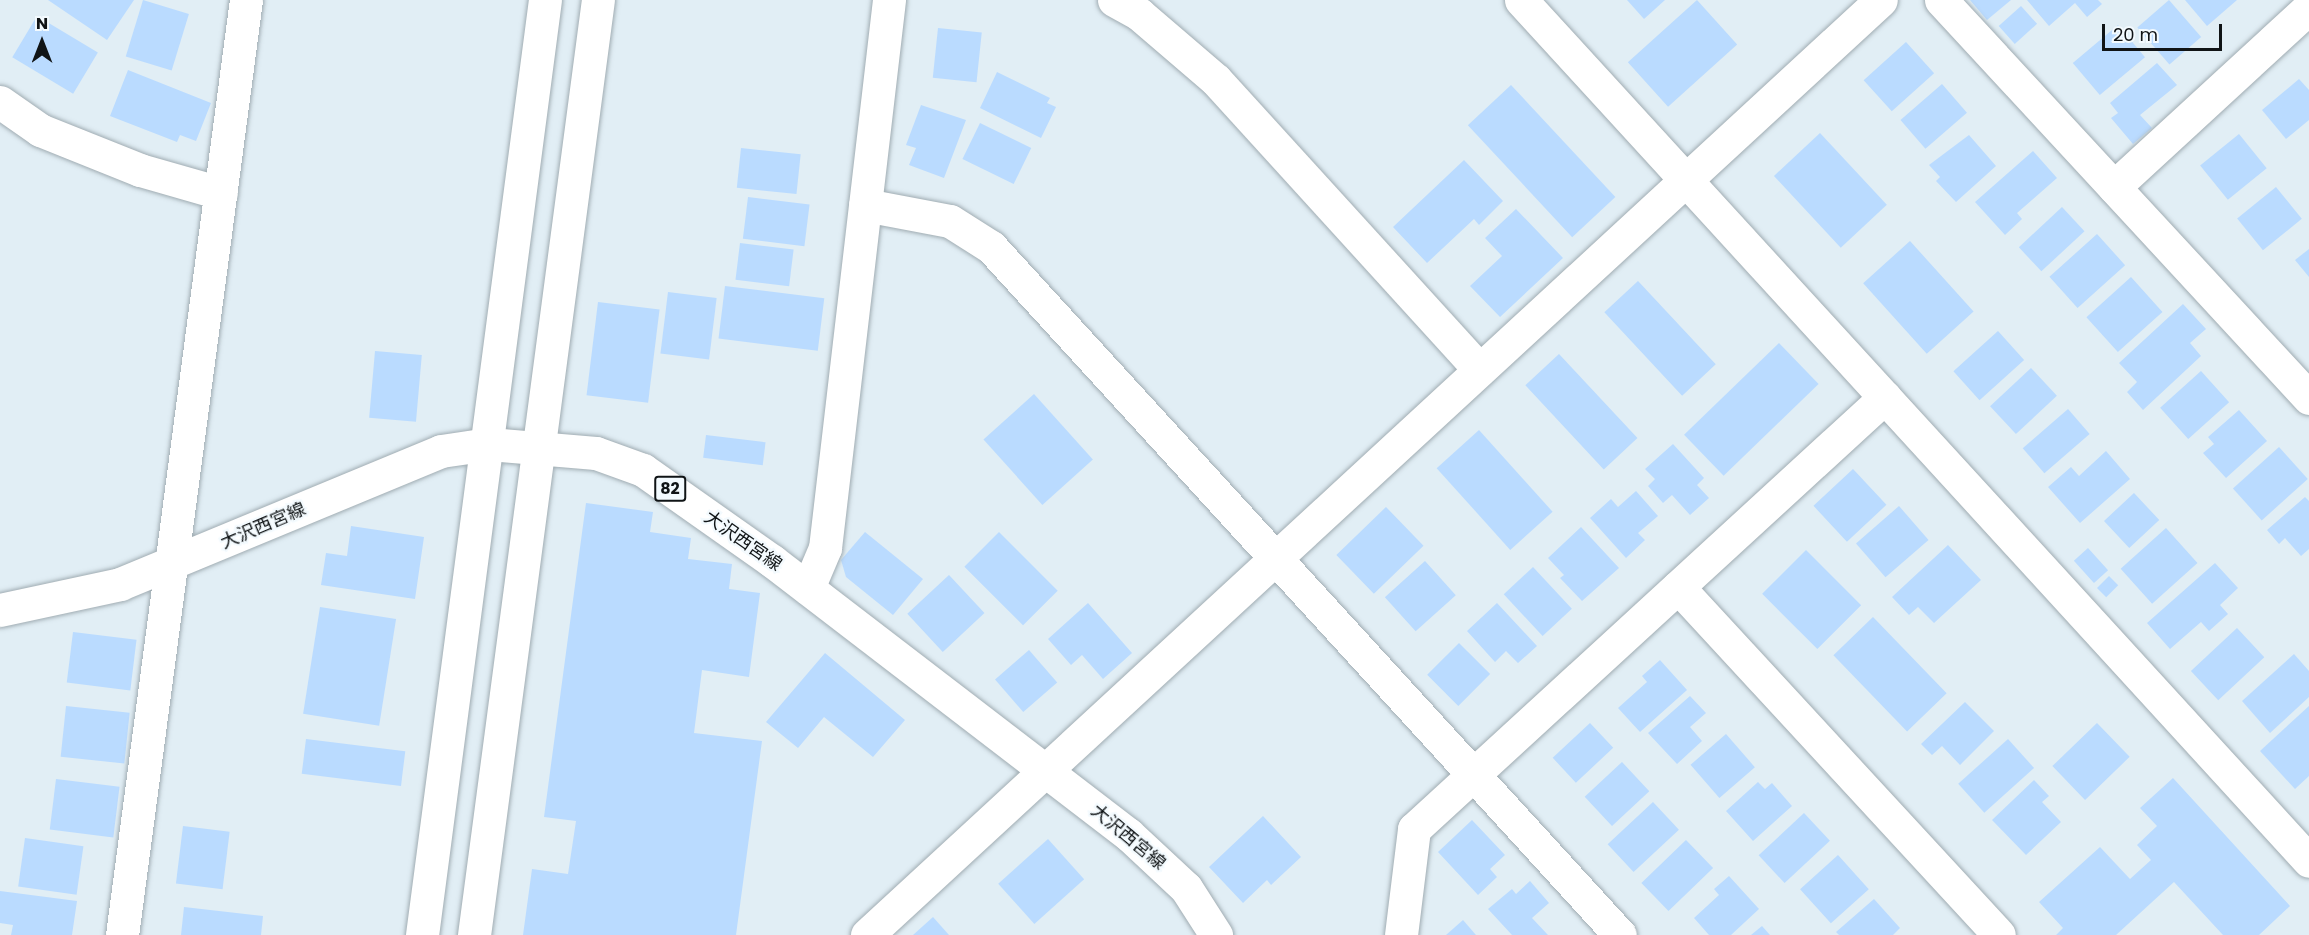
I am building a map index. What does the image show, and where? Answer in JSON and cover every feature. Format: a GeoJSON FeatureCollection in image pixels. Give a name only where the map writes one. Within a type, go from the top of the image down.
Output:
{"type":"FeatureCollection","features":[{"type":"Feature","properties":{"kind":"street"},"geometry":{"type":"LineString","coordinates":[[122,935],[174,564],[246,0]]}},
{"type":"Feature","properties":{"kind":"street"},"geometry":{"type":"LineString","coordinates":[[422,935],[489,444],[511,241],[545,0]]}},
{"type":"Feature","properties":{"kind":"street"},"geometry":{"type":"LineString","coordinates":[[474,935],[598,0]]}},
{"type":"Feature","properties":{"kind":"street"},"geometry":{"type":"LineString","coordinates":[[808,588],[825,548],[890,0]]}},
{"type":"Feature","properties":{"kind":"street"},"geometry":{"type":"LineString","coordinates":[[1114,0],[1139,14],[1215,80],[1479,369]]}},
{"type":"Feature","properties":{"kind":"street"},"geometry":{"type":"LineString","coordinates":[[1521,0],[2309,861]]}},
{"type":"Feature","properties":{"kind":"street"},"geometry":{"type":"LineString","coordinates":[[867,935],[993,822],[1044,769],[1881,0]]}},
{"type":"Feature","properties":{"kind":"street"},"geometry":{"type":"LineString","coordinates":[[1941,0],[2309,398]]}},
{"type":"Feature","properties":{"kind":"street"},"geometry":{"type":"LineString","coordinates":[[2114,188],[2309,8]]}},
{"type":"Feature","properties":{"kind":"street"},"geometry":{"type":"LineString","coordinates":[[0,102],[40,130],[140,170],[221,194]]}},
{"type":"Feature","properties":{"kind":"street"},"geometry":{"type":"LineString","coordinates":[[866,205],[950,221],[991,247],[1620,935]]}},
{"type":"Feature","properties":{"kind":"street"},"geometry":{"type":"LineString","coordinates":[[1401,935],[1413,829],[1885,397]]}},
{"type":"Feature","properties":{"kind":"street","name":"大沢西宮線"},"geometry":{"type":"LineString","coordinates":[[0,610],[120,584],[174,564],[441,452],[489,444],[538,445],[596,453],[643,470],[808,588],[1044,769],[1161,863],[1186,888],[1216,935]]}},
{"type":"Feature","properties":{"kind":"street"},"geometry":{"type":"LineString","coordinates":[[1678,587],[1999,935]]}},
{"type":"Feature","properties":{"kind":"building"},"geometry":{"type":"Polygon","coordinates":[[[48,0],[134,0],[107,40],[48,0]]]}},
{"type":"Feature","properties":{"kind":"building"},"geometry":{"type":"Polygon","coordinates":[[[143,0],[189,14],[172,70],[126,56],[143,0]]]}},
{"type":"Feature","properties":{"kind":"building"},"geometry":{"type":"Polygon","coordinates":[[[1627,0],[1665,0],[1644,19],[1627,0]]]}},
{"type":"Feature","properties":{"kind":"building"},"geometry":{"type":"Polygon","coordinates":[[[1697,0],[1737,45],[1668,107],[1628,62],[1697,0]]]}},
{"type":"Feature","properties":{"kind":"building"},"geometry":{"type":"Polygon","coordinates":[[[1970,0],[2011,0],[1987,20],[1970,0]]]}},
{"type":"Feature","properties":{"kind":"building"},"geometry":{"type":"Polygon","coordinates":[[[2027,0],[2098,0],[2102,4],[2087,17],[2075,3],[2049,26],[2027,0]]]}},
{"type":"Feature","properties":{"kind":"building"},"geometry":{"type":"Polygon","coordinates":[[[2169,0],[2201,37],[2169,65],[2137,28],[2169,0]]]}},
{"type":"Feature","properties":{"kind":"building"},"geometry":{"type":"Polygon","coordinates":[[[2185,0],[2237,0],[2207,26],[2185,0]]]}},
{"type":"Feature","properties":{"kind":"building"},"geometry":{"type":"Polygon","coordinates":[[[2021,6],[2037,24],[2015,44],[1999,26],[2021,6]]]}},
{"type":"Feature","properties":{"kind":"building"},"geometry":{"type":"Polygon","coordinates":[[[37,16],[98,53],[73,94],[12,57],[37,16]]]}},
{"type":"Feature","properties":{"kind":"building"},"geometry":{"type":"Polygon","coordinates":[[[2118,25],[2145,57],[2100,95],[2073,63],[2118,25]]]}},
{"type":"Feature","properties":{"kind":"building"},"geometry":{"type":"Polygon","coordinates":[[[938,28],[982,33],[977,82],[933,78],[938,28]]]}},
{"type":"Feature","properties":{"kind":"building"},"geometry":{"type":"Polygon","coordinates":[[[1906,42],[1934,73],[1892,111],[1864,80],[1906,42]]]}},
{"type":"Feature","properties":{"kind":"building"},"geometry":{"type":"Polygon","coordinates":[[[2157,63],[2177,85],[2140,115],[2152,128],[2133,144],[2111,118],[2118,113],[2110,103],[2157,63]]]}},
{"type":"Feature","properties":{"kind":"building"},"geometry":{"type":"Polygon","coordinates":[[[128,70],[211,103],[196,141],[180,135],[177,142],[110,116],[128,70]]]}},
{"type":"Feature","properties":{"kind":"building"},"geometry":{"type":"Polygon","coordinates":[[[997,72],[1050,98],[1047,103],[1056,107],[1041,138],[980,108],[997,72]]]}},
{"type":"Feature","properties":{"kind":"building"},"geometry":{"type":"Polygon","coordinates":[[[2299,79],[2309,90],[2309,120],[2286,139],[2262,110],[2299,79]]]}},
{"type":"Feature","properties":{"kind":"building"},"geometry":{"type":"Polygon","coordinates":[[[1942,84],[1967,113],[1925,149],[1900,120],[1942,84]]]}},
{"type":"Feature","properties":{"kind":"building"},"geometry":{"type":"Polygon","coordinates":[[[1511,85],[1615,197],[1572,237],[1468,125],[1511,85]]]}},
{"type":"Feature","properties":{"kind":"building"},"geometry":{"type":"Polygon","coordinates":[[[921,105],[966,120],[944,178],[909,165],[916,148],[906,145],[921,105]]]}},
{"type":"Feature","properties":{"kind":"building"},"geometry":{"type":"Polygon","coordinates":[[[980,123],[1031,148],[1014,184],[962,159],[980,123]]]}},
{"type":"Feature","properties":{"kind":"building"},"geometry":{"type":"Polygon","coordinates":[[[1820,133],[1887,205],[1841,248],[1774,176],[1820,133]]]}},
{"type":"Feature","properties":{"kind":"building"},"geometry":{"type":"Polygon","coordinates":[[[2239,134],[2267,168],[2228,200],[2200,165],[2239,134]]]}},
{"type":"Feature","properties":{"kind":"building"},"geometry":{"type":"Polygon","coordinates":[[[1969,135],[1996,166],[1956,202],[1936,181],[1940,177],[1929,165],[1969,135]]]}},
{"type":"Feature","properties":{"kind":"building"},"geometry":{"type":"Polygon","coordinates":[[[741,148],[801,154],[796,194],[737,188],[741,148]]]}},
{"type":"Feature","properties":{"kind":"building"},"geometry":{"type":"Polygon","coordinates":[[[2033,151],[2057,178],[2017,213],[2022,219],[2005,235],[1975,202],[2033,151]]]}},
{"type":"Feature","properties":{"kind":"building"},"geometry":{"type":"Polygon","coordinates":[[[1464,160],[1503,201],[1479,225],[1474,219],[1427,263],[1393,227],[1464,160]]]}},
{"type":"Feature","properties":{"kind":"building"},"geometry":{"type":"Polygon","coordinates":[[[2276,187],[2302,219],[2263,250],[2237,218],[2276,187]]]}},
{"type":"Feature","properties":{"kind":"building"},"geometry":{"type":"Polygon","coordinates":[[[748,197],[810,205],[804,246],[743,239],[748,197]]]}},
{"type":"Feature","properties":{"kind":"building"},"geometry":{"type":"Polygon","coordinates":[[[2062,207],[2085,231],[2041,271],[2019,247],[2062,207]]]}},
{"type":"Feature","properties":{"kind":"building"},"geometry":{"type":"Polygon","coordinates":[[[1516,209],[1563,258],[1500,317],[1470,286],[1502,256],[1485,238],[1516,209]]]}},
{"type":"Feature","properties":{"kind":"building"},"geometry":{"type":"Polygon","coordinates":[[[2097,234],[2125,265],[2078,308],[2049,277],[2097,234]]]}},
{"type":"Feature","properties":{"kind":"building"},"geometry":{"type":"Polygon","coordinates":[[[1910,241],[1974,312],[1927,354],[1863,283],[1910,241]]]}},
{"type":"Feature","properties":{"kind":"building"},"geometry":{"type":"Polygon","coordinates":[[[740,243],[794,250],[789,286],[735,280],[740,243]]]}},
{"type":"Feature","properties":{"kind":"building"},"geometry":{"type":"Polygon","coordinates":[[[2309,249],[2309,277],[2295,260],[2309,249]]]}},
{"type":"Feature","properties":{"kind":"building"},"geometry":{"type":"Polygon","coordinates":[[[2131,277],[2162,312],[2118,352],[2086,317],[2131,277]]]}},
{"type":"Feature","properties":{"kind":"building"},"geometry":{"type":"Polygon","coordinates":[[[1638,281],[1716,364],[1682,396],[1604,312],[1638,281]]]}},
{"type":"Feature","properties":{"kind":"building"},"geometry":{"type":"Polygon","coordinates":[[[725,286],[824,298],[818,351],[719,339],[725,286]]]}},
{"type":"Feature","properties":{"kind":"building"},"geometry":{"type":"Polygon","coordinates":[[[668,292],[717,298],[709,360],[660,354],[668,292]]]}},
{"type":"Feature","properties":{"kind":"building"},"geometry":{"type":"Polygon","coordinates":[[[598,302],[660,310],[648,403],[587,395],[598,302]]]}},
{"type":"Feature","properties":{"kind":"building"},"geometry":{"type":"Polygon","coordinates":[[[2183,304],[2206,329],[2190,343],[2201,356],[2143,410],[2127,392],[2137,382],[2119,363],[2183,304]]]}},
{"type":"Feature","properties":{"kind":"building"},"geometry":{"type":"Polygon","coordinates":[[[1998,331],[2024,360],[1980,400],[1953,371],[1998,331]]]}},
{"type":"Feature","properties":{"kind":"building"},"geometry":{"type":"Polygon","coordinates":[[[1779,343],[1819,384],[1724,476],[1684,435],[1779,343]]]}},
{"type":"Feature","properties":{"kind":"building"},"geometry":{"type":"Polygon","coordinates":[[[375,351],[422,355],[416,422],[369,418],[375,351]]]}},
{"type":"Feature","properties":{"kind":"building"},"geometry":{"type":"Polygon","coordinates":[[[1559,354],[1637,438],[1604,469],[1525,385],[1559,354]]]}},
{"type":"Feature","properties":{"kind":"building"},"geometry":{"type":"Polygon","coordinates":[[[2031,368],[2057,396],[2016,434],[1990,406],[2031,368]]]}},
{"type":"Feature","properties":{"kind":"building"},"geometry":{"type":"Polygon","coordinates":[[[2201,371],[2229,402],[2188,439],[2160,408],[2201,371]]]}},
{"type":"Feature","properties":{"kind":"building"},"geometry":{"type":"Polygon","coordinates":[[[1034,394],[1093,459],[1042,505],[983,440],[1034,394]]]}},
{"type":"Feature","properties":{"kind":"building"},"geometry":{"type":"Polygon","coordinates":[[[2068,409],[2090,434],[2044,473],[2023,448],[2068,409]]]}},
{"type":"Feature","properties":{"kind":"building"},"geometry":{"type":"Polygon","coordinates":[[[2239,410],[2267,441],[2226,478],[2203,453],[2214,444],[2208,437],[2239,410]]]}},
{"type":"Feature","properties":{"kind":"building"},"geometry":{"type":"Polygon","coordinates":[[[1479,430],[1553,512],[1510,550],[1437,468],[1479,430]]]}},
{"type":"Feature","properties":{"kind":"building"},"geometry":{"type":"Polygon","coordinates":[[[706,435],[766,442],[763,465],[703,458],[706,435]]]}},
{"type":"Feature","properties":{"kind":"building"},"geometry":{"type":"Polygon","coordinates":[[[1673,444],[1704,478],[1697,485],[1709,498],[1690,515],[1672,495],[1663,503],[1648,486],[1655,479],[1645,469],[1673,444]]]}},
{"type":"Feature","properties":{"kind":"building"},"geometry":{"type":"Polygon","coordinates":[[[2279,447],[2308,479],[2262,520],[2233,488],[2279,447]]]}},
{"type":"Feature","properties":{"kind":"building"},"geometry":{"type":"Polygon","coordinates":[[[2106,451],[2130,479],[2080,523],[2048,487],[2071,467],[2079,476],[2106,451]]]}},
{"type":"Feature","properties":{"kind":"building"},"geometry":{"type":"Polygon","coordinates":[[[1853,469],[1886,505],[1847,542],[1814,506],[1853,469]]]}},
{"type":"Feature","properties":{"kind":"building"},"geometry":{"type":"Polygon","coordinates":[[[1636,491],[1658,516],[1638,533],[1645,540],[1626,558],[1590,518],[1611,499],[1618,507],[1636,491]]]}},
{"type":"Feature","properties":{"kind":"building"},"geometry":{"type":"Polygon","coordinates":[[[2134,493],[2159,520],[2129,548],[2104,521],[2134,493]]]}},
{"type":"Feature","properties":{"kind":"building"},"geometry":{"type":"Polygon","coordinates":[[[2305,497],[2309,501],[2309,549],[2301,556],[2285,538],[2279,544],[2267,530],[2305,497]]]}},
{"type":"Feature","properties":{"kind":"building"},"geometry":{"type":"Polygon","coordinates":[[[586,503],[653,512],[650,532],[691,538],[688,559],[732,564],[729,589],[760,593],[749,677],[702,670],[694,733],[762,741],[736,935],[523,935],[532,869],[568,874],[576,821],[544,817],[586,503]]]}},
{"type":"Feature","properties":{"kind":"building"},"geometry":{"type":"Polygon","coordinates":[[[1899,506],[1929,540],[1886,577],[1856,543],[1899,506]]]}},
{"type":"Feature","properties":{"kind":"building"},"geometry":{"type":"Polygon","coordinates":[[[1386,507],[1424,546],[1374,594],[1336,555],[1386,507]]]}},
{"type":"Feature","properties":{"kind":"building"},"geometry":{"type":"Polygon","coordinates":[[[351,526],[424,537],[415,599],[321,585],[326,553],[347,556],[351,526]]]}},
{"type":"Feature","properties":{"kind":"building"},"geometry":{"type":"Polygon","coordinates":[[[1581,527],[1619,568],[1582,601],[1560,578],[1564,575],[1548,558],[1581,527]]]}},
{"type":"Feature","properties":{"kind":"building"},"geometry":{"type":"Polygon","coordinates":[[[2166,528],[2197,563],[2152,604],[2121,569],[2166,528]]]}},
{"type":"Feature","properties":{"kind":"building"},"geometry":{"type":"Polygon","coordinates":[[[865,532],[923,579],[893,615],[846,577],[841,560],[865,532]]]}},
{"type":"Feature","properties":{"kind":"building"},"geometry":{"type":"Polygon","coordinates":[[[999,532],[1058,591],[1023,625],[964,567],[999,532]]]}},
{"type":"Feature","properties":{"kind":"building"},"geometry":{"type":"Polygon","coordinates":[[[1948,545],[1981,580],[1934,623],[1918,607],[1909,615],[1892,597],[1948,545]]]}},
{"type":"Feature","properties":{"kind":"building"},"geometry":{"type":"Polygon","coordinates":[[[2088,548],[2108,570],[2094,583],[2074,561],[2088,548]]]}},
{"type":"Feature","properties":{"kind":"building"},"geometry":{"type":"Polygon","coordinates":[[[1806,550],[1861,605],[1817,649],[1762,594],[1806,550]]]}},
{"type":"Feature","properties":{"kind":"building"},"geometry":{"type":"Polygon","coordinates":[[[1425,561],[1456,595],[1416,631],[1385,597],[1425,561]]]}},
{"type":"Feature","properties":{"kind":"building"},"geometry":{"type":"Polygon","coordinates":[[[2215,563],[2238,588],[2220,605],[2228,614],[2209,631],[2201,622],[2170,649],[2147,623],[2215,563]]]}},
{"type":"Feature","properties":{"kind":"building"},"geometry":{"type":"Polygon","coordinates":[[[1533,567],[1572,609],[1543,636],[1504,594],[1533,567]]]}},
{"type":"Feature","properties":{"kind":"building"},"geometry":{"type":"Polygon","coordinates":[[[949,575],[984,613],[943,652],[907,614],[949,575]]]}},
{"type":"Feature","properties":{"kind":"building"},"geometry":{"type":"Polygon","coordinates":[[[2109,576],[2118,585],[2106,597],[2097,588],[2109,576]]]}},
{"type":"Feature","properties":{"kind":"building"},"geometry":{"type":"Polygon","coordinates":[[[1088,603],[1132,653],[1103,679],[1082,655],[1071,665],[1048,639],[1088,603]]]}},
{"type":"Feature","properties":{"kind":"building"},"geometry":{"type":"Polygon","coordinates":[[[1497,603],[1537,646],[1518,663],[1506,651],[1495,662],[1467,631],[1497,603]]]}},
{"type":"Feature","properties":{"kind":"building"},"geometry":{"type":"Polygon","coordinates":[[[320,607],[396,619],[379,726],[303,714],[320,607]]]}},
{"type":"Feature","properties":{"kind":"building"},"geometry":{"type":"Polygon","coordinates":[[[1873,617],[1947,693],[1907,731],[1833,655],[1873,617]]]}},
{"type":"Feature","properties":{"kind":"building"},"geometry":{"type":"Polygon","coordinates":[[[2237,628],[2264,657],[2218,700],[2191,671],[2237,628]]]}},
{"type":"Feature","properties":{"kind":"building"},"geometry":{"type":"Polygon","coordinates":[[[73,632],[137,640],[130,690],[67,683],[73,632]]]}},
{"type":"Feature","properties":{"kind":"building"},"geometry":{"type":"Polygon","coordinates":[[[1459,643],[1490,674],[1458,706],[1427,675],[1459,643]]]}},
{"type":"Feature","properties":{"kind":"building"},"geometry":{"type":"Polygon","coordinates":[[[1029,650],[1057,682],[1023,712],[995,680],[1029,650]]]}},
{"type":"Feature","properties":{"kind":"building"},"geometry":{"type":"Polygon","coordinates":[[[825,653],[905,720],[873,757],[824,717],[798,748],[766,722],[825,653]]]}},
{"type":"Feature","properties":{"kind":"building"},"geometry":{"type":"Polygon","coordinates":[[[2294,654],[2309,671],[2309,697],[2270,733],[2242,701],[2294,654]]]}},
{"type":"Feature","properties":{"kind":"building"},"geometry":{"type":"Polygon","coordinates":[[[1660,660],[1687,690],[1640,732],[1618,708],[1647,682],[1642,676],[1660,660]]]}},
{"type":"Feature","properties":{"kind":"building"},"geometry":{"type":"Polygon","coordinates":[[[1690,696],[1706,713],[1690,727],[1702,741],[1677,764],[1648,733],[1690,696]]]}},
{"type":"Feature","properties":{"kind":"building"},"geometry":{"type":"Polygon","coordinates":[[[1965,702],[1994,731],[1960,765],[1942,746],[1932,755],[1921,744],[1965,702]]]}},
{"type":"Feature","properties":{"kind":"building"},"geometry":{"type":"Polygon","coordinates":[[[66,706],[130,713],[124,763],[61,757],[66,706]]]}},
{"type":"Feature","properties":{"kind":"building"},"geometry":{"type":"Polygon","coordinates":[[[2309,706],[2309,776],[2295,789],[2260,751],[2309,706]]]}},
{"type":"Feature","properties":{"kind":"building"},"geometry":{"type":"Polygon","coordinates":[[[1590,723],[1613,748],[1576,783],[1553,758],[1590,723]]]}},
{"type":"Feature","properties":{"kind":"building"},"geometry":{"type":"Polygon","coordinates":[[[2097,723],[2130,757],[2085,800],[2052,766],[2097,723]]]}},
{"type":"Feature","properties":{"kind":"building"},"geometry":{"type":"Polygon","coordinates":[[[1726,734],[1755,767],[1719,798],[1691,765],[1726,734]]]}},
{"type":"Feature","properties":{"kind":"building"},"geometry":{"type":"Polygon","coordinates":[[[306,739],[405,751],[401,786],[302,774],[306,739]]]}},
{"type":"Feature","properties":{"kind":"building"},"geometry":{"type":"Polygon","coordinates":[[[2008,739],[2034,768],[1984,813],[1958,784],[2008,739]]]}},
{"type":"Feature","properties":{"kind":"building"},"geometry":{"type":"Polygon","coordinates":[[[1622,762],[1649,791],[1612,826],[1585,797],[1622,762]]]}},
{"type":"Feature","properties":{"kind":"building"},"geometry":{"type":"Polygon","coordinates":[[[2173,778],[2290,906],[2259,935],[2223,935],[2174,882],[2116,935],[2056,935],[2063,928],[2039,902],[2100,847],[2130,879],[2151,860],[2137,845],[2157,826],[2140,808],[2173,778]]]}},
{"type":"Feature","properties":{"kind":"building"},"geometry":{"type":"Polygon","coordinates":[[[56,779],[120,787],[113,837],[50,830],[56,779]]]}},
{"type":"Feature","properties":{"kind":"building"},"geometry":{"type":"Polygon","coordinates":[[[2034,780],[2049,796],[2042,802],[2061,822],[2026,855],[1992,820],[2034,780]]]}},
{"type":"Feature","properties":{"kind":"building"},"geometry":{"type":"Polygon","coordinates":[[[1758,782],[1765,789],[1772,783],[1792,806],[1753,841],[1726,811],[1758,782]]]}},
{"type":"Feature","properties":{"kind":"building"},"geometry":{"type":"Polygon","coordinates":[[[1653,802],[1679,830],[1634,872],[1608,844],[1653,802]]]}},
{"type":"Feature","properties":{"kind":"building"},"geometry":{"type":"Polygon","coordinates":[[[1804,813],[1830,841],[1785,883],[1759,855],[1804,813]]]}},
{"type":"Feature","properties":{"kind":"building"},"geometry":{"type":"Polygon","coordinates":[[[1263,816],[1301,857],[1271,885],[1267,880],[1243,903],[1209,867],[1263,816]]]}},
{"type":"Feature","properties":{"kind":"building"},"geometry":{"type":"Polygon","coordinates":[[[1472,820],[1505,855],[1490,869],[1497,877],[1478,895],[1438,852],[1472,820]]]}},
{"type":"Feature","properties":{"kind":"building"},"geometry":{"type":"Polygon","coordinates":[[[183,826],[230,832],[223,889],[176,884],[183,826]]]}},
{"type":"Feature","properties":{"kind":"building"},"geometry":{"type":"Polygon","coordinates":[[[25,838],[83,846],[77,895],[18,887],[25,838]]]}},
{"type":"Feature","properties":{"kind":"building"},"geometry":{"type":"Polygon","coordinates":[[[1048,839],[1084,879],[1034,924],[998,884],[1048,839]]]}},
{"type":"Feature","properties":{"kind":"building"},"geometry":{"type":"Polygon","coordinates":[[[1686,840],[1713,868],[1668,911],[1641,883],[1686,840]]]}},
{"type":"Feature","properties":{"kind":"building"},"geometry":{"type":"Polygon","coordinates":[[[1838,855],[1869,889],[1831,923],[1800,889],[1838,855]]]}},
{"type":"Feature","properties":{"kind":"building"},"geometry":{"type":"Polygon","coordinates":[[[1729,876],[1759,909],[1731,935],[1709,935],[1694,918],[1719,895],[1714,889],[1729,876]]]}},
{"type":"Feature","properties":{"kind":"building"},"geometry":{"type":"Polygon","coordinates":[[[1530,881],[1549,903],[1532,918],[1548,935],[1512,935],[1488,909],[1512,889],[1516,894],[1530,881]]]}},
{"type":"Feature","properties":{"kind":"building"},"geometry":{"type":"Polygon","coordinates":[[[0,891],[77,901],[72,935],[11,935],[13,925],[0,923],[0,891]]]}},
{"type":"Feature","properties":{"kind":"building"},"geometry":{"type":"Polygon","coordinates":[[[1874,899],[1900,928],[1893,935],[1839,935],[1836,932],[1874,899]]]}},
{"type":"Feature","properties":{"kind":"building"},"geometry":{"type":"Polygon","coordinates":[[[184,907],[263,916],[261,935],[181,935],[184,907]]]}},
{"type":"Feature","properties":{"kind":"building"},"geometry":{"type":"Polygon","coordinates":[[[933,917],[949,935],[913,935],[933,917]]]}},
{"type":"Feature","properties":{"kind":"building"},"geometry":{"type":"Polygon","coordinates":[[[1463,920],[1476,935],[1446,935],[1463,920]]]}},
{"type":"Feature","properties":{"kind":"building"},"geometry":{"type":"Polygon","coordinates":[[[1762,926],[1770,935],[1751,935],[1762,926]]]}}]}
